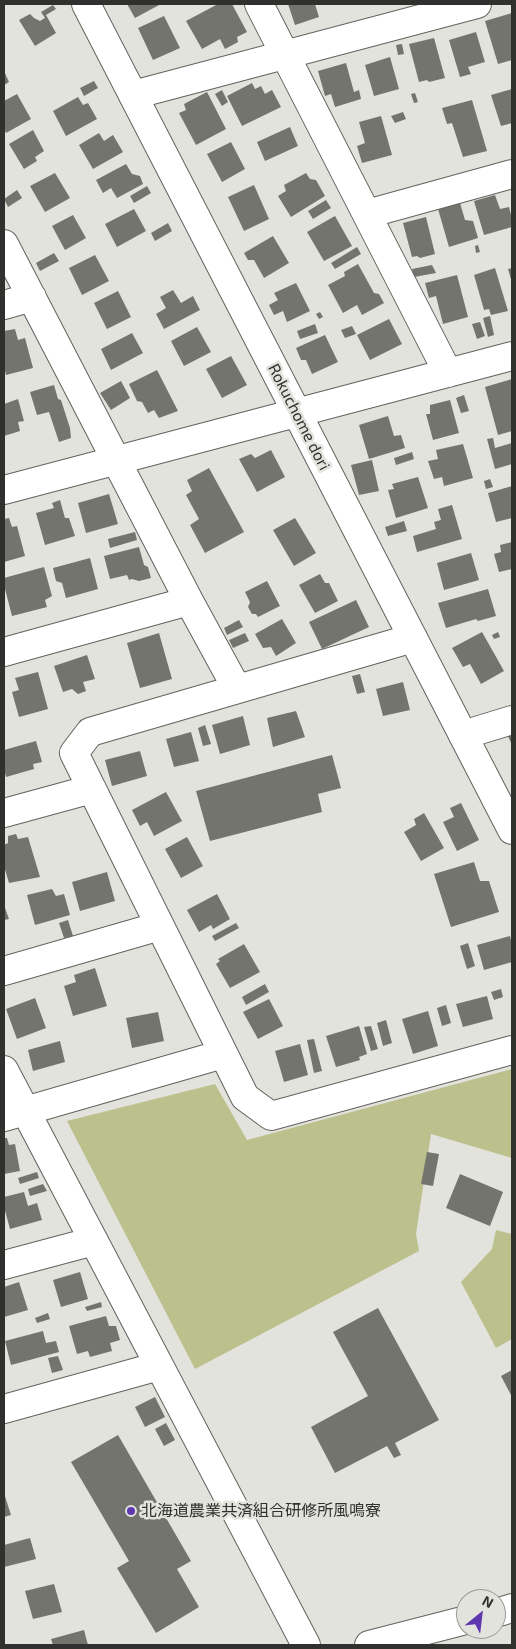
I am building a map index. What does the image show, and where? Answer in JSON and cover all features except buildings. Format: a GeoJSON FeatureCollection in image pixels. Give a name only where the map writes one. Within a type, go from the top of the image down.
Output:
{"type":"FeatureCollection","features":[{"type":"Feature","properties":{"kind":"street","name":"Rokuchome dori"},"geometry":{"type":"LineString","coordinates":[[86,4],[512,830]]}},
{"type":"Feature","properties":{"kind":"street"},"geometry":{"type":"LineString","coordinates":[[259,4],[448,373]]}},
{"type":"Feature","properties":{"kind":"street"},"geometry":{"type":"LineString","coordinates":[[133,95],[477,4]]}},
{"type":"Feature","properties":{"kind":"street"},"geometry":{"type":"LineString","coordinates":[[366,214],[512,174]]}},
{"type":"Feature","properties":{"kind":"street"},"geometry":{"type":"LineString","coordinates":[[4,244],[189,601],[237,689]]}},
{"type":"Feature","properties":{"kind":"street"},"geometry":{"type":"LineString","coordinates":[[4,304],[32,297]]}},
{"type":"Feature","properties":{"kind":"street"},"geometry":{"type":"LineString","coordinates":[[4,490],[512,356]]}},
{"type":"Feature","properties":{"kind":"street"},"geometry":{"type":"LineString","coordinates":[[4,652],[189,601]]}},
{"type":"Feature","properties":{"kind":"street"},"geometry":{"type":"LineString","coordinates":[[413,638],[90,732],[74,752],[245,1096],[271,1116],[512,1050]]}},
{"type":"Feature","properties":{"kind":"street"},"geometry":{"type":"LineString","coordinates":[[463,735],[512,720]]}},
{"type":"Feature","properties":{"kind":"street"},"geometry":{"type":"LineString","coordinates":[[4,812],[92,789]]}},
{"type":"Feature","properties":{"kind":"street"},"geometry":{"type":"LineString","coordinates":[[4,971],[160,926]]}},
{"type":"Feature","properties":{"kind":"street"},"geometry":{"type":"LineString","coordinates":[[14,1114],[223,1054]]}},
{"type":"Feature","properties":{"kind":"street"},"geometry":{"type":"LineString","coordinates":[[4,1070],[14,1114],[94,1241],[306,1645]]}},
{"type":"Feature","properties":{"kind":"street"},"geometry":{"type":"LineString","coordinates":[[4,1265],[94,1241]]}},
{"type":"Feature","properties":{"kind":"street"},"geometry":{"type":"LineString","coordinates":[[4,1409],[159,1366]]}},
{"type":"Feature","properties":{"kind":"street"},"geometry":{"type":"LineString","coordinates":[[370,1645],[456,1623]]}},
{"type":"Feature","properties":{"kind":"green space"},"geometry":{"type":"Polygon","coordinates":[[[512,1069],[512,1158],[431,1134],[416,1234],[419,1251],[195,1369],[67,1121],[215,1084],[247,1140],[512,1069]]]}},
{"type":"Feature","properties":{"kind":"green space"},"geometry":{"type":"Polygon","coordinates":[[[496,1230],[512,1234],[512,1339],[496,1348],[461,1282],[492,1249],[496,1230]]]}},
{"type":"Feature","properties":{"kind":"place","name":"北海道農業共済組合研修所風鳴寮"},"geometry":{"type":"Point","coordinates":[131,1511]}}]}
